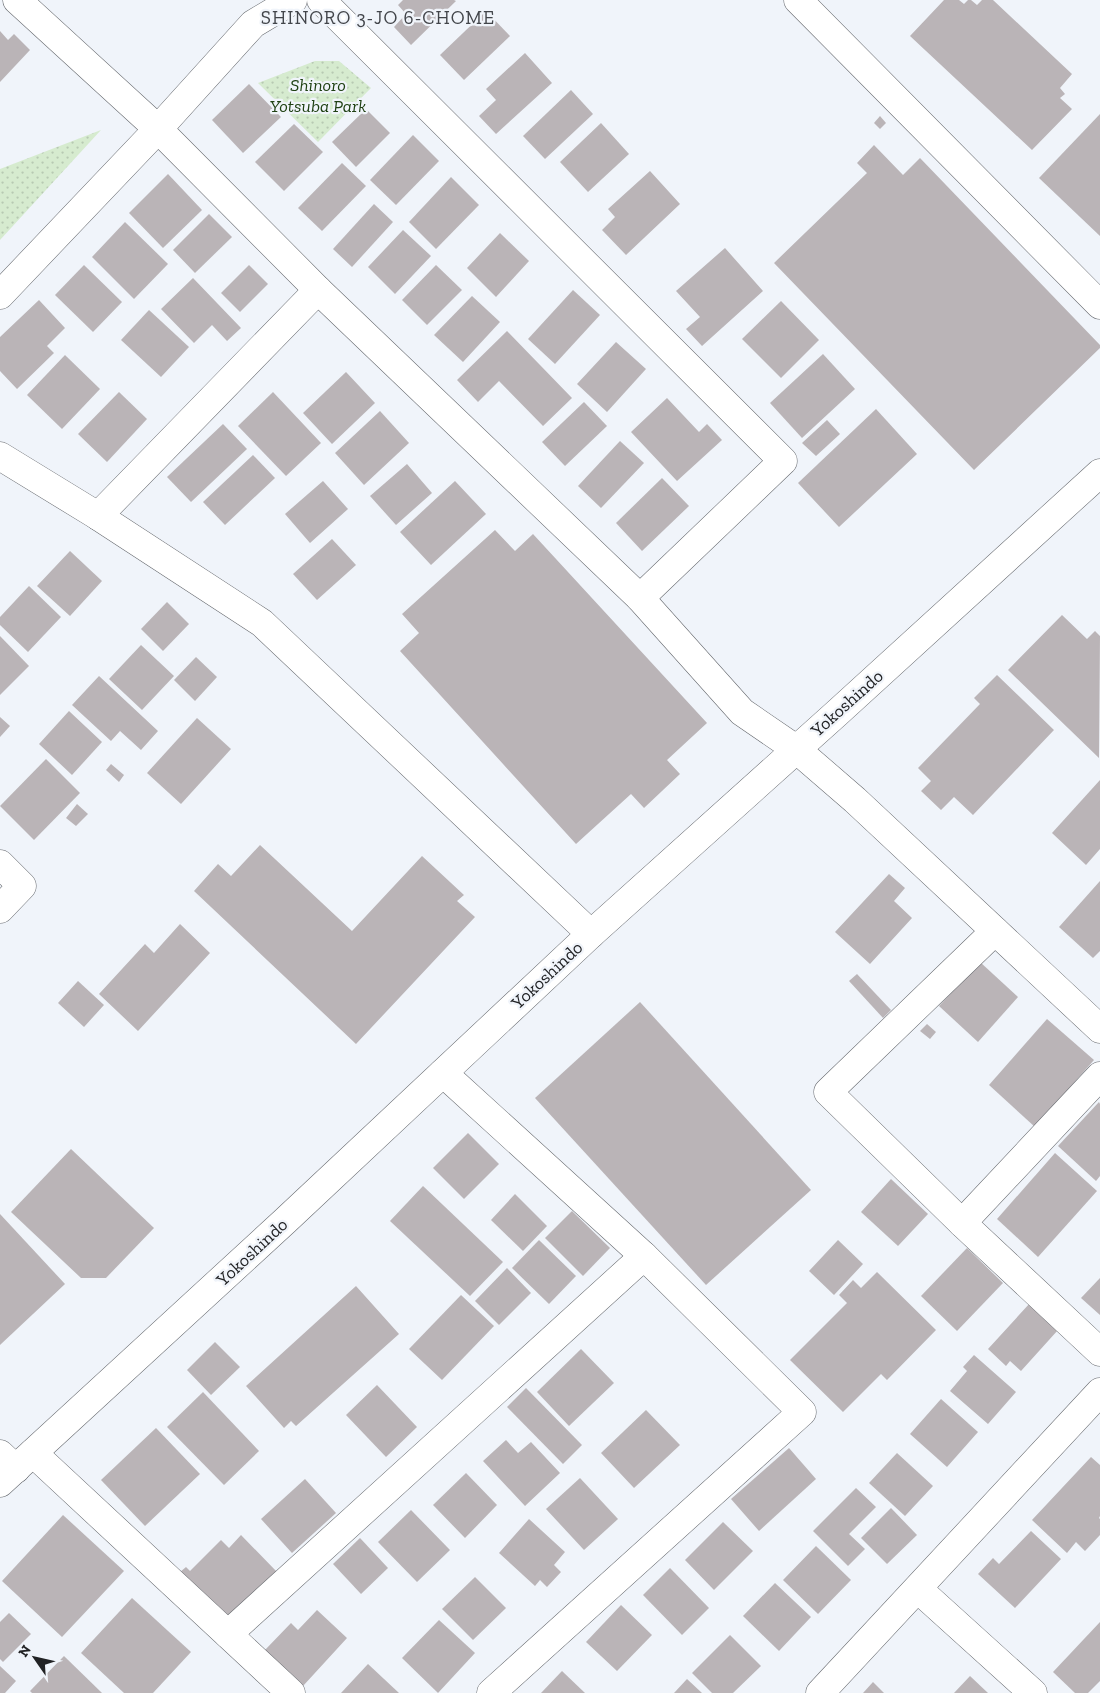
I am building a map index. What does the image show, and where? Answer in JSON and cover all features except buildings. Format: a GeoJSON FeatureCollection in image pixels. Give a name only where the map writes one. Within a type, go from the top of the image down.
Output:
{"type":"FeatureCollection","features":[{"type":"Feature","properties":{"kind":"street"},"geometry":{"type":"LineString","coordinates":[[17,0],[158,129],[318,290],[640,598],[742,712],[796,749],[855,800],[1100,1029]]}},
{"type":"Feature","properties":{"kind":"street"},"geometry":{"type":"LineString","coordinates":[[0,295],[158,129],[253,24],[293,0]]}},
{"type":"Feature","properties":{"kind":"street"},"geometry":{"type":"LineString","coordinates":[[321,0],[783,461],[640,598]]}},
{"type":"Feature","properties":{"kind":"street"},"geometry":{"type":"LineString","coordinates":[[798,0],[1100,305]]}},
{"type":"Feature","properties":{"kind":"street"},"geometry":{"type":"LineString","coordinates":[[98,516],[318,290]]}},
{"type":"Feature","properties":{"kind":"street"},"geometry":{"type":"LineString","coordinates":[[0,456],[98,516],[262,623],[591,934]]}},
{"type":"Feature","properties":{"kind":"street","name":"Yokoshindo"},"geometry":{"type":"LineString","coordinates":[[12,1465],[285,1221],[591,934],[1100,473]]}},
{"type":"Feature","properties":{"kind":"street"},"geometry":{"type":"LineString","coordinates":[[0,864],[22,886],[0,909]]}},
{"type":"Feature","properties":{"kind":"street"},"geometry":{"type":"LineString","coordinates":[[995,931],[828,1092],[962,1223],[1100,1352]]}},
{"type":"Feature","properties":{"kind":"street"},"geometry":{"type":"LineString","coordinates":[[443,1073],[644,1256],[802,1412],[491,1693]]}},
{"type":"Feature","properties":{"kind":"street"},"geometry":{"type":"LineString","coordinates":[[962,1223],[1100,1076]]}},
{"type":"Feature","properties":{"kind":"street"},"geometry":{"type":"LineString","coordinates":[[228,1634],[644,1256]]}},
{"type":"Feature","properties":{"kind":"street"},"geometry":{"type":"LineString","coordinates":[[820,1693],[1100,1392]]}},
{"type":"Feature","properties":{"kind":"street"},"geometry":{"type":"LineString","coordinates":[[12,1465],[228,1634],[291,1693]]}},
{"type":"Feature","properties":{"kind":"street"},"geometry":{"type":"LineString","coordinates":[[918,1589],[1033,1693]]}},
{"type":"Feature","properties":{"kind":"green space","name":"Shinoro Yotsuba Park"},"geometry":{"type":"Polygon","coordinates":[[[315,61],[339,61],[371,88],[318,142],[258,83],[315,61]]]}},
{"type":"Feature","properties":{"kind":"green space"},"geometry":{"type":"Polygon","coordinates":[[[101,130],[0,240],[0,169],[101,130]]]}},
{"type":"Feature","properties":{"kind":"district","name":"SHINORO 3-JO 6-CHOME"},"geometry":{"type":"Point","coordinates":[378,17]}}]}
